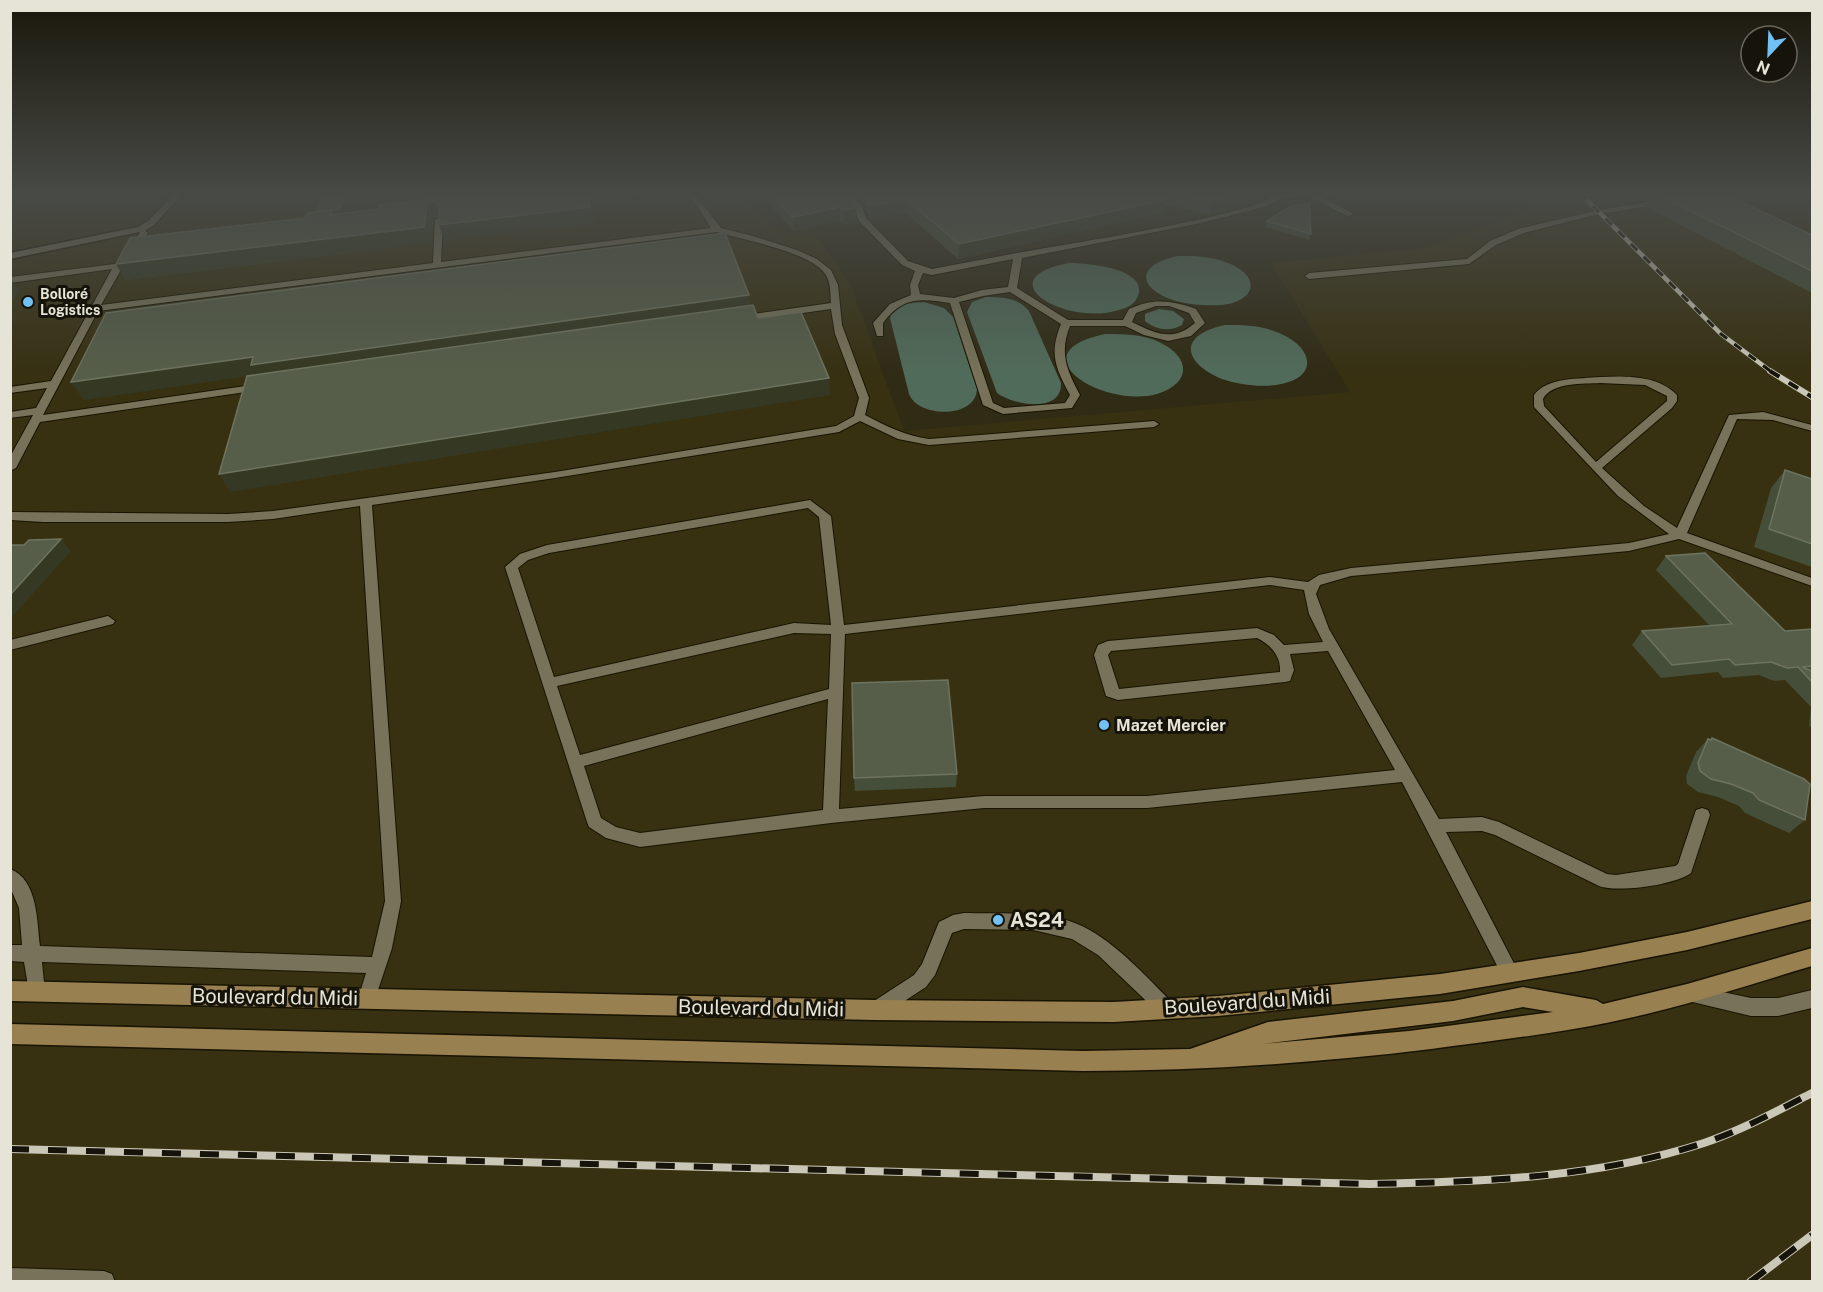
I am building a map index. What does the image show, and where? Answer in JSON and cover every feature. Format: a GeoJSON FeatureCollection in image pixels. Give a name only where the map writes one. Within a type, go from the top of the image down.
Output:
{"type":"FeatureCollection","features":[{"type":"Feature","properties":{"kind":"main road","name":"Boulevard du Midi"},"geometry":{"type":"LineString","coordinates":[[10,991],[1024,1013],[1167,1009],[1326,997],[1510,973],[1687,941],[1812,910]]}},
{"type":"Feature","properties":{"kind":"main road","name":"Boulevard du Midi"},"geometry":{"type":"LineString","coordinates":[[10,1034],[1083,1061],[1185,1060],[1371,1045],[1460,1035],[1611,1012],[1688,994],[1812,957]]}},
{"type":"Feature","properties":{"kind":"main road"},"geometry":{"type":"LineString","coordinates":[[1510,973],[1523,997]]}},
{"type":"Feature","properties":{"kind":"main road","name":"Boulevard du Midi"},"geometry":{"type":"LineString","coordinates":[[1185,1060],[1268,1032],[1453,1011],[1523,997],[1611,1012]]}},
{"type":"Feature","properties":{"kind":"lane"},"geometry":{"type":"LineString","coordinates":[[10,468],[94,309],[128,253]]}},
{"type":"Feature","properties":{"kind":"lane"},"geometry":{"type":"LineString","coordinates":[[437,265],[438,253]]}},
{"type":"Feature","properties":{"kind":"lane"},"geometry":{"type":"LineString","coordinates":[[94,309],[531,253]]}},
{"type":"Feature","properties":{"kind":"lane"},"geometry":{"type":"LineString","coordinates":[[10,516],[228,518],[366,504],[839,429],[861,417],[864,398],[836,324],[836,305],[831,275],[823,266],[791,253]]}},
{"type":"Feature","properties":{"kind":"lane"},"geometry":{"type":"LineString","coordinates":[[896,253],[905,263],[920,270],[945,271],[1027,253]]}},
{"type":"Feature","properties":{"kind":"lane"},"geometry":{"type":"LineString","coordinates":[[1309,276],[1469,261],[1479,253]]}},
{"type":"Feature","properties":{"kind":"lane"},"geometry":{"type":"LineString","coordinates":[[1012,289],[1018,255]]}},
{"type":"Feature","properties":{"kind":"lane"},"geometry":{"type":"LineString","coordinates":[[10,280],[118,266]]}},
{"type":"Feature","properties":{"kind":"lane"},"geometry":{"type":"LineString","coordinates":[[916,297],[914,285],[920,270]]}},
{"type":"Feature","properties":{"kind":"lane"},"geometry":{"type":"LineString","coordinates":[[880,334],[878,323],[887,309],[899,301],[916,297],[954,301],[982,293],[1012,289],[1065,323],[1127,324],[1147,333],[1168,338],[1188,334],[1200,323],[1193,311],[1169,302],[1148,302],[1131,311],[1127,324]]}},
{"type":"Feature","properties":{"kind":"lane"},"geometry":{"type":"LineString","coordinates":[[954,301],[988,405],[1003,411],[1068,406],[1075,395],[1059,365],[1058,342],[1065,323]]}},
{"type":"Feature","properties":{"kind":"lane"},"geometry":{"type":"LineString","coordinates":[[730,320],[836,305]]}},
{"type":"Feature","properties":{"kind":"lane"},"geometry":{"type":"LineString","coordinates":[[1596,467],[1668,406],[1672,400],[1672,394],[1658,385],[1632,380],[1572,383],[1544,389],[1538,395],[1539,407],[1596,467],[1640,510],[1680,535],[1812,582]]}},
{"type":"Feature","properties":{"kind":"lane"},"geometry":{"type":"LineString","coordinates":[[10,390],[54,384]]}},
{"type":"Feature","properties":{"kind":"lane"},"geometry":{"type":"LineString","coordinates":[[10,415],[39,415],[272,385]]}},
{"type":"Feature","properties":{"kind":"lane"},"geometry":{"type":"LineString","coordinates":[[1680,535],[1733,417],[1748,414],[1773,417],[1812,428]]}},
{"type":"Feature","properties":{"kind":"lane"},"geometry":{"type":"LineString","coordinates":[[861,417],[887,431],[918,442],[1154,424]]}},
{"type":"Feature","properties":{"kind":"lane"},"geometry":{"type":"LineString","coordinates":[[366,504],[393,901],[383,948],[367,999]]}},
{"type":"Feature","properties":{"kind":"lane"},"geometry":{"type":"LineString","coordinates":[[831,816],[838,630],[825,516],[810,504],[547,549],[524,557],[511,567],[595,822],[612,833],[640,840],[831,816],[984,802],[1147,802],[1406,775]]}},
{"type":"Feature","properties":{"kind":"lane"},"geometry":{"type":"LineString","coordinates":[[1510,973],[1435,826],[1332,646],[1310,603],[1308,591],[1319,578],[1352,572],[1629,547],[1680,535]]}},
{"type":"Feature","properties":{"kind":"lane"},"geometry":{"type":"LineString","coordinates":[[549,683],[794,628],[838,630],[1270,581],[1311,587]]}},
{"type":"Feature","properties":{"kind":"lane"},"geometry":{"type":"LineString","coordinates":[[10,645],[108,621]]}},
{"type":"Feature","properties":{"kind":"lane"},"geometry":{"type":"LineString","coordinates":[[1257,633],[1272,639],[1280,650],[1288,667],[1285,677],[1118,695],[1111,692],[1101,655],[1103,649],[1108,646],[1257,633]]}},
{"type":"Feature","properties":{"kind":"lane"},"geometry":{"type":"LineString","coordinates":[[1280,650],[1332,646]]}},
{"type":"Feature","properties":{"kind":"lane"},"geometry":{"type":"LineString","coordinates":[[575,762],[836,692]]}},
{"type":"Feature","properties":{"kind":"lane"},"geometry":{"type":"LineString","coordinates":[[1435,826],[1482,824],[1499,829],[1591,876],[1616,882],[1678,873],[1685,868],[1702,815]]}},
{"type":"Feature","properties":{"kind":"lane"},"geometry":{"type":"LineString","coordinates":[[10,876],[19,884],[27,908],[36,992]]}},
{"type":"Feature","properties":{"kind":"lane"},"geometry":{"type":"LineString","coordinates":[[875,1010],[921,981],[929,969],[945,928],[953,923],[964,921],[1033,922],[1076,932],[1104,949],[1167,1009]]}},
{"type":"Feature","properties":{"kind":"lane"},"geometry":{"type":"LineString","coordinates":[[10,953],[377,965]]}},
{"type":"Feature","properties":{"kind":"lane"},"geometry":{"type":"LineString","coordinates":[[1688,994],[1751,1007],[1778,1007],[1812,999]]}},
{"type":"Feature","properties":{"kind":"lane"},"geometry":{"type":"LineString","coordinates":[[10,1279],[104,1281]]}},
{"type":"Feature","properties":{"kind":"shaded area"},"geometry":{"type":"Polygon","coordinates":[[[10,253],[829,253],[850,284],[904,431],[1350,392],[1271,263],[1370,253],[1812,253],[1812,1281],[11,1281],[10,253]]]}},
{"type":"Feature","properties":{"kind":"shaded area"},"geometry":{"type":"Polygon","coordinates":[[[1178,256],[1216,259],[1239,268],[1250,281],[1248,293],[1234,303],[1222,305],[1199,305],[1163,296],[1148,284],[1146,277],[1148,271],[1164,260],[1178,256]]]}},
{"type":"Feature","properties":{"kind":"shaded area"},"geometry":{"type":"Polygon","coordinates":[[[1069,263],[1102,266],[1126,274],[1135,280],[1139,288],[1136,300],[1119,310],[1098,314],[1058,307],[1043,299],[1034,289],[1034,279],[1045,270],[1069,263]]]}},
{"type":"Feature","properties":{"kind":"shaded area"},"geometry":{"type":"Polygon","coordinates":[[[986,297],[1015,301],[1029,311],[1061,383],[1059,393],[1054,399],[1045,403],[1025,403],[1014,401],[997,393],[967,312],[972,302],[986,297]]]}},
{"type":"Feature","properties":{"kind":"shaded area"},"geometry":{"type":"Polygon","coordinates":[[[924,302],[944,308],[953,317],[977,389],[974,399],[967,406],[957,410],[946,412],[923,408],[914,402],[909,394],[890,318],[892,313],[900,307],[924,302]]]}},
{"type":"Feature","properties":{"kind":"shaded area"},"geometry":{"type":"Polygon","coordinates":[[[1159,309],[1173,311],[1184,319],[1182,325],[1173,329],[1163,329],[1145,321],[1145,314],[1159,309]]]}},
{"type":"Feature","properties":{"kind":"shaded area"},"geometry":{"type":"Polygon","coordinates":[[[1225,325],[1266,328],[1291,339],[1305,354],[1306,370],[1290,382],[1263,386],[1235,383],[1209,372],[1193,357],[1191,349],[1193,342],[1199,335],[1210,329],[1225,325]]]}},
{"type":"Feature","properties":{"kind":"shaded area"},"geometry":{"type":"Polygon","coordinates":[[[1105,334],[1126,334],[1153,339],[1170,348],[1182,362],[1181,377],[1177,383],[1157,394],[1135,397],[1113,394],[1093,387],[1077,377],[1067,365],[1067,354],[1079,343],[1105,334]]]}},
{"type":"Feature","properties":{"kind":"building"},"geometry":{"type":"Polygon","coordinates":[[[122,253],[205,253],[116,264],[122,253]]]}},
{"type":"Feature","properties":{"kind":"building"},"geometry":{"type":"Polygon","coordinates":[[[568,253],[733,253],[749,295],[251,365],[253,357],[71,382],[106,313],[568,253]]]}},
{"type":"Feature","properties":{"kind":"building"},"geometry":{"type":"Polygon","coordinates":[[[1776,253],[1812,253],[1812,271],[1776,253]]]}},
{"type":"Feature","properties":{"kind":"building"},"geometry":{"type":"Polygon","coordinates":[[[753,305],[758,318],[801,312],[829,378],[219,474],[247,376],[753,305]]]}},
{"type":"Feature","properties":{"kind":"building"},"geometry":{"type":"Polygon","coordinates":[[[1785,470],[1812,479],[1812,544],[1769,529],[1785,470]]]}},
{"type":"Feature","properties":{"kind":"building"},"geometry":{"type":"Polygon","coordinates":[[[61,539],[10,595],[10,545],[24,545],[29,540],[61,539]]]}},
{"type":"Feature","properties":{"kind":"building"},"geometry":{"type":"Polygon","coordinates":[[[1705,553],[1785,631],[1812,629],[1812,666],[1802,667],[1812,671],[1812,682],[1798,667],[1787,668],[1771,662],[1735,665],[1729,659],[1672,665],[1642,631],[1732,624],[1666,556],[1705,553]]]}},
{"type":"Feature","properties":{"kind":"building"},"geometry":{"type":"Polygon","coordinates":[[[948,680],[957,774],[854,778],[852,683],[948,680]]]}},
{"type":"Feature","properties":{"kind":"building"},"geometry":{"type":"Polygon","coordinates":[[[1712,738],[1804,779],[1810,784],[1805,820],[1759,800],[1753,793],[1711,779],[1700,771],[1698,763],[1708,739],[1712,738]]]}},
{"type":"Feature","properties":{"kind":"railway"},"geometry":{"type":"LineString","coordinates":[[1640,253],[1721,334],[1772,372]]}},
{"type":"Feature","properties":{"kind":"railway"},"geometry":{"type":"LineString","coordinates":[[1772,372],[1812,397]]}},
{"type":"Feature","properties":{"kind":"railway"},"geometry":{"type":"LineString","coordinates":[[10,1149],[1370,1184],[1412,1183],[1539,1176],[1581,1171],[1663,1155],[1732,1132],[1812,1093]]}},
{"type":"Feature","properties":{"kind":"railway"},"geometry":{"type":"LineString","coordinates":[[1750,1282],[1812,1235]]}},
{"type":"Feature","properties":{"kind":"place","name":"Bolloré Logistics"},"geometry":{"type":"Point","coordinates":[28,302]}},
{"type":"Feature","properties":{"kind":"place","name":"Mazet Mercier"},"geometry":{"type":"Point","coordinates":[1104,725]}},
{"type":"Feature","properties":{"kind":"place","name":"AS24"},"geometry":{"type":"Point","coordinates":[998,920]}}]}
